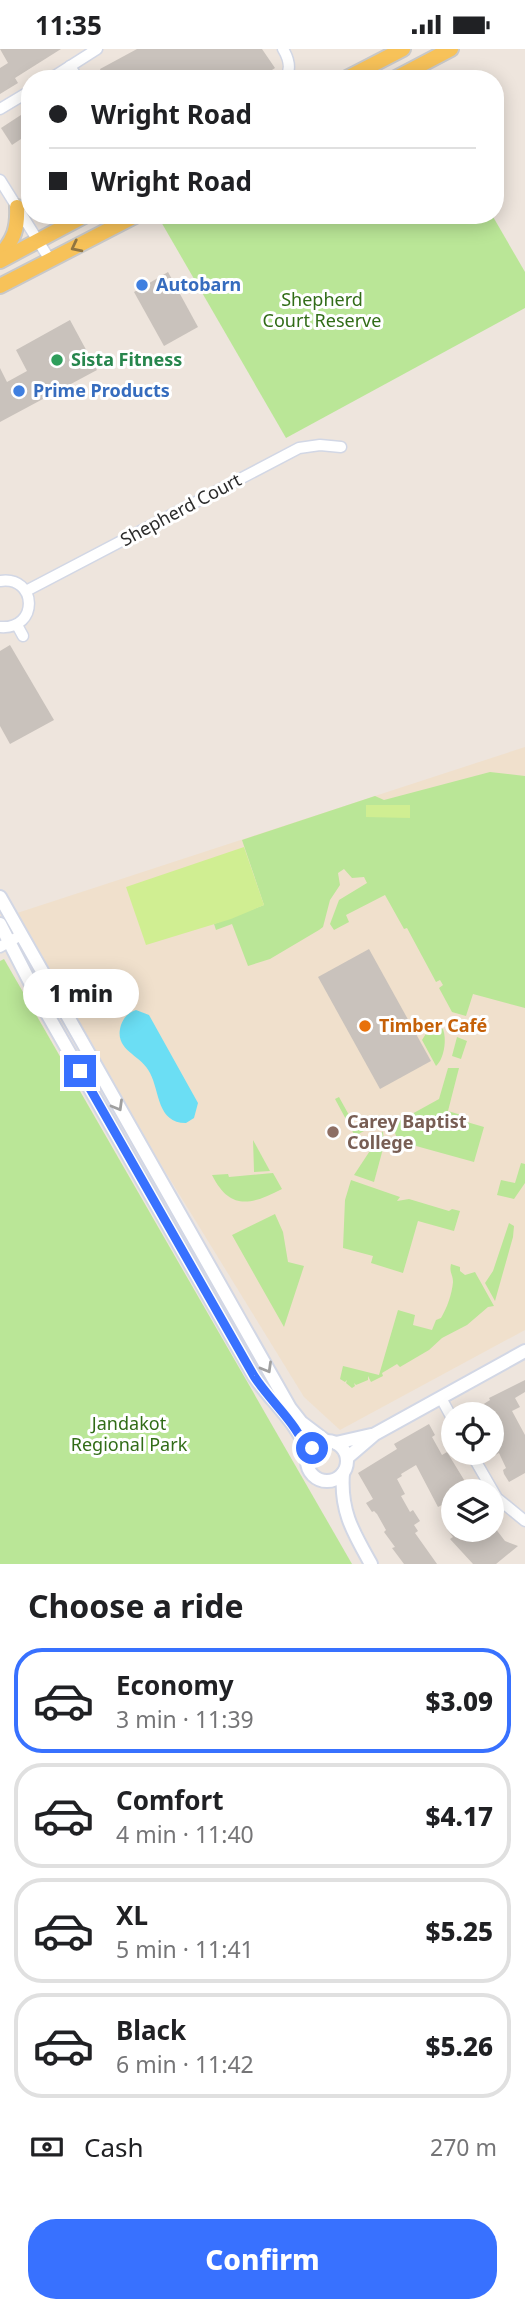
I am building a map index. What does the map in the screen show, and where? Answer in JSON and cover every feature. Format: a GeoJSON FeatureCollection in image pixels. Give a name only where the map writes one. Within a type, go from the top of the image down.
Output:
{"type":"FeatureCollection","features":[{"type":"Feature","properties":{"kind":"main road"},"geometry":{"type":"LineString","coordinates":[[362,70],[403,49]]}},
{"type":"Feature","properties":{"kind":"main road"},"geometry":{"type":"LineString","coordinates":[[411,70],[450,49]]}},
{"type":"Feature","properties":{"kind":"main road"},"geometry":{"type":"LineString","coordinates":[[0,255],[10,245],[16,233],[17,207]]}},
{"type":"Feature","properties":{"kind":"main road"},"geometry":{"type":"LineString","coordinates":[[0,261],[69,224]]}},
{"type":"Feature","properties":{"kind":"main road"},"geometry":{"type":"LineString","coordinates":[[0,286],[120,224]]}},
{"type":"Feature","properties":{"kind":"street"},"geometry":{"type":"LineString","coordinates":[[64,70],[97,49]]}},
{"type":"Feature","properties":{"kind":"street"},"geometry":{"type":"LineString","coordinates":[[283,49],[288,58],[288,70]]}},
{"type":"Feature","properties":{"kind":"street"},"geometry":{"type":"LineString","coordinates":[[70,66],[72,70]]}},
{"type":"Feature","properties":{"kind":"street"},"geometry":{"type":"LineString","coordinates":[[0,109],[21,96]]}},
{"type":"Feature","properties":{"kind":"street"},"geometry":{"type":"LineString","coordinates":[[0,180],[21,213]]}},
{"type":"Feature","properties":{"kind":"street"},"geometry":{"type":"LineString","coordinates":[[28,224],[50,260]]}},
{"type":"Feature","properties":{"kind":"street","name":"Shepherd Court"},"geometry":{"type":"LineString","coordinates":[[26,591],[299,448],[320,445],[341,447]]}},
{"type":"Feature","properties":{"kind":"street"},"geometry":{"type":"LineString","coordinates":[[0,581],[14,582],[26,591],[29,598],[27,614],[17,625],[0,627]]}},
{"type":"Feature","properties":{"kind":"street"},"geometry":{"type":"LineString","coordinates":[[17,625],[23,636]]}},
{"type":"Feature","properties":{"kind":"street"},"geometry":{"type":"LineString","coordinates":[[0,897],[4,926],[10,941],[52,1023],[254,1376],[298,1432],[308,1455],[309,1471],[313,1476],[325,1481],[343,1503]]}},
{"type":"Feature","properties":{"kind":"street"},"geometry":{"type":"LineString","coordinates":[[10,941],[66,1014],[290,1408],[301,1422],[341,1447],[347,1458]]}},
{"type":"Feature","properties":{"kind":"street"},"geometry":{"type":"LineString","coordinates":[[52,1023],[66,1014]]}},
{"type":"Feature","properties":{"kind":"street"},"geometry":{"type":"LineString","coordinates":[[157,1206],[173,1200]]}},
{"type":"Feature","properties":{"kind":"street"},"geometry":{"type":"LineString","coordinates":[[371,1564],[351,1528],[343,1503],[343,1473],[347,1458],[375,1434],[525,1351]]}},
{"type":"Feature","properties":{"kind":"street"},"geometry":{"type":"LineString","coordinates":[[441,1398],[443,1402]]}},
{"type":"Feature","properties":{"kind":"street"},"geometry":{"type":"LineString","coordinates":[[308,1455],[316,1444],[375,1434]]}},
{"type":"Feature","properties":{"kind":"street"},"geometry":{"type":"LineString","coordinates":[[478,1465],[497,1498],[525,1521]]}},
{"type":"Feature","properties":{"kind":"street"},"geometry":{"type":"LineString","coordinates":[[325,1481],[335,1480],[343,1473]]}},
{"type":"Feature","properties":{"kind":"shaded area","name":"Carey Baptist College"},"geometry":{"type":"Polygon","coordinates":[[[525,747],[525,1330],[340,1430],[304,1397],[8,916],[525,747]]]}},
{"type":"Feature","properties":{"kind":"green space","name":"Shepherd Court Reserve"},"geometry":{"type":"Polygon","coordinates":[[[162,224],[497,224],[525,272],[525,308],[286,438],[162,224]]]}},
{"type":"Feature","properties":{"kind":"green space"},"geometry":{"type":"Polygon","coordinates":[[[490,772],[525,776],[525,1008],[473,994],[466,1016],[452,1012],[439,988],[443,985],[440,980],[436,982],[407,928],[404,929],[385,895],[346,915],[349,922],[334,930],[330,924],[339,900],[367,883],[364,877],[352,878],[344,869],[338,873],[340,885],[330,900],[323,927],[270,959],[248,966],[232,924],[216,930],[214,924],[264,905],[242,840],[375,796],[384,800],[490,772]]]}},
{"type":"Feature","properties":{"kind":"green space"},"geometry":{"type":"Polygon","coordinates":[[[366,805],[410,805],[410,818],[366,817],[366,805]]]}},
{"type":"Feature","properties":{"kind":"green space"},"geometry":{"type":"Polygon","coordinates":[[[244,847],[264,905],[231,919],[146,945],[126,887],[244,847]]]}},
{"type":"Feature","properties":{"kind":"green space","name":"Jandakot Regional Park"},"geometry":{"type":"Polygon","coordinates":[[[4,959],[352,1564],[0,1564],[0,961],[4,959]]]}},
{"type":"Feature","properties":{"kind":"green space"},"geometry":{"type":"Polygon","coordinates":[[[432,1024],[443,1029],[445,1038],[443,1054],[436,1066],[422,1040],[432,1024]]]}},
{"type":"Feature","properties":{"kind":"green space"},"geometry":{"type":"Polygon","coordinates":[[[457,1037],[467,1041],[461,1059],[452,1056],[457,1037]]]}},
{"type":"Feature","properties":{"kind":"green space"},"geometry":{"type":"Polygon","coordinates":[[[448,1068],[459,1068],[448,1111],[461,1115],[460,1120],[484,1127],[474,1162],[398,1141],[392,1125],[439,1099],[448,1068]]]}},
{"type":"Feature","properties":{"kind":"green space"},"geometry":{"type":"Polygon","coordinates":[[[339,1097],[355,1126],[361,1124],[364,1131],[355,1136],[335,1099],[339,1097]]]}},
{"type":"Feature","properties":{"kind":"green space"},"geometry":{"type":"Polygon","coordinates":[[[383,1131],[384,1145],[374,1182],[354,1175],[383,1131]]]}},
{"type":"Feature","properties":{"kind":"green space"},"geometry":{"type":"Polygon","coordinates":[[[253,1140],[270,1171],[254,1172],[253,1140]]]}},
{"type":"Feature","properties":{"kind":"green space"},"geometry":{"type":"Polygon","coordinates":[[[521,1163],[525,1164],[525,1183],[514,1199],[497,1195],[501,1180],[515,1183],[521,1163]]]}},
{"type":"Feature","properties":{"kind":"green space"},"geometry":{"type":"Polygon","coordinates":[[[273,1173],[282,1189],[251,1201],[242,1201],[226,1195],[212,1175],[228,1174],[229,1177],[273,1173]]]}},
{"type":"Feature","properties":{"kind":"green space"},"geometry":{"type":"Polygon","coordinates":[[[351,1180],[400,1197],[397,1201],[409,1199],[449,1211],[460,1211],[454,1231],[418,1221],[403,1273],[371,1263],[373,1256],[343,1248],[345,1200],[351,1180]]]}},
{"type":"Feature","properties":{"kind":"green space"},"geometry":{"type":"Polygon","coordinates":[[[275,1214],[283,1232],[288,1262],[304,1266],[284,1327],[232,1235],[275,1214]]]}},
{"type":"Feature","properties":{"kind":"green space"},"geometry":{"type":"Polygon","coordinates":[[[509,1223],[514,1226],[513,1237],[495,1301],[485,1283],[493,1271],[509,1223]]]}},
{"type":"Feature","properties":{"kind":"green space"},"geometry":{"type":"Polygon","coordinates":[[[451,1264],[460,1267],[460,1271],[465,1275],[475,1272],[494,1306],[488,1307],[467,1325],[442,1338],[429,1350],[400,1367],[397,1364],[371,1382],[368,1376],[368,1380],[356,1385],[354,1383],[352,1388],[346,1383],[347,1380],[345,1382],[340,1379],[343,1366],[379,1375],[398,1310],[415,1315],[413,1325],[432,1330],[436,1320],[441,1318],[450,1296],[453,1282],[451,1264]]]}},
{"type":"Feature","properties":{"kind":"water"},"geometry":{"type":"Polygon","coordinates":[[[136,1010],[149,1015],[198,1103],[194,1118],[186,1123],[177,1122],[165,1112],[150,1073],[121,1041],[122,1022],[136,1010]]]}},
{"type":"Feature","properties":{"kind":"building"},"geometry":{"type":"Polygon","coordinates":[[[0,49],[61,49],[28,70],[21,70],[21,74],[15,78],[18,83],[0,94],[0,68],[8,63],[0,49]]]}},
{"type":"Feature","properties":{"kind":"building"},"geometry":{"type":"Polygon","coordinates":[[[137,49],[262,49],[275,68],[272,70],[100,69],[137,49]]]}},
{"type":"Feature","properties":{"kind":"building"},"geometry":{"type":"Polygon","coordinates":[[[21,115],[21,139],[12,145],[1,128],[21,115]]]}},
{"type":"Feature","properties":{"kind":"building"},"geometry":{"type":"Polygon","coordinates":[[[168,272],[198,327],[164,346],[134,292],[168,272]]]}},
{"type":"Feature","properties":{"kind":"building","name":"Sista Fitness"},"geometry":{"type":"Polygon","coordinates":[[[70,320],[97,370],[0,422],[0,368],[7,382],[27,371],[16,350],[70,320]]]}},
{"type":"Feature","properties":{"kind":"building"},"geometry":{"type":"Polygon","coordinates":[[[10,645],[54,720],[10,744],[0,726],[0,651],[10,645]]]}},
{"type":"Feature","properties":{"kind":"building"},"geometry":{"type":"Polygon","coordinates":[[[369,949],[431,1061],[380,1089],[318,977],[369,949]]]}},
{"type":"Feature","properties":{"kind":"building"},"geometry":{"type":"Polygon","coordinates":[[[525,1380],[525,1392],[515,1398],[520,1407],[512,1411],[525,1435],[525,1473],[509,1482],[503,1470],[506,1468],[504,1402],[487,1402],[489,1398],[525,1380]]]}},
{"type":"Feature","properties":{"kind":"building"},"geometry":{"type":"Polygon","coordinates":[[[429,1424],[435,1435],[432,1437],[441,1453],[441,1465],[455,1465],[464,1479],[441,1479],[441,1506],[438,1507],[416,1465],[397,1479],[405,1494],[401,1496],[410,1512],[413,1510],[420,1521],[414,1525],[418,1531],[415,1533],[437,1564],[404,1564],[392,1548],[395,1547],[384,1532],[386,1530],[377,1514],[372,1512],[366,1503],[373,1499],[358,1473],[397,1449],[394,1444],[429,1424]]]}},
{"type":"Feature","properties":{"kind":"building"},"geometry":{"type":"Polygon","coordinates":[[[504,1540],[518,1546],[496,1564],[473,1564],[453,1542],[504,1542],[504,1540]]]}},
{"type":"Feature","properties":{"kind":"place","name":"Autobarn"},"geometry":{"type":"Point","coordinates":[142,285]}},
{"type":"Feature","properties":{"kind":"place","name":"Sista Fitness"},"geometry":{"type":"Point","coordinates":[57,360]}},
{"type":"Feature","properties":{"kind":"place","name":"Prime Products"},"geometry":{"type":"Point","coordinates":[19,391]}},
{"type":"Feature","properties":{"kind":"place","name":"Timber Café"},"geometry":{"type":"Point","coordinates":[365,1026]}},
{"type":"Feature","properties":{"kind":"place","name":"Carey Baptist College"},"geometry":{"type":"Point","coordinates":[333,1132]}},
{"type":"Feature","properties":{"kind":"route"},"geometry":{"type":"LineString","coordinates":[[80,1071],[254,1376],[303,1439],[308,1455],[312,1448]]}}]}
